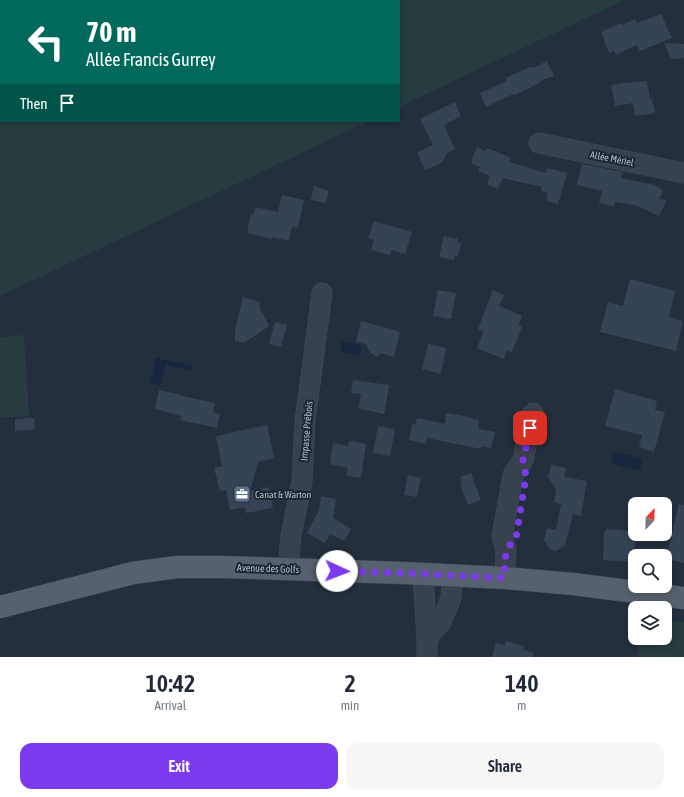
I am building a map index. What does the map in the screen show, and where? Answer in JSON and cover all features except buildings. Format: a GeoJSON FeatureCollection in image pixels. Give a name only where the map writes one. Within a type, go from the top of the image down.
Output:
{"type":"FeatureCollection","features":[{"type":"Feature","properties":{"kind":"main road","name":"Avenue des Golfs"},"geometry":{"type":"LineString","coordinates":[[0,607],[133,573],[177,567],[288,569],[504,578],[573,584],[684,598]]}},
{"type":"Feature","properties":{"kind":"street","name":"Allée Mériel"},"geometry":{"type":"LineString","coordinates":[[539,143],[684,173]]}},
{"type":"Feature","properties":{"kind":"street","name":"Impasse Prébois"},"geometry":{"type":"LineString","coordinates":[[288,569],[291,536],[302,481],[305,422],[322,293]]}},
{"type":"Feature","properties":{"kind":"street"},"geometry":{"type":"LineString","coordinates":[[504,578],[506,550],[516,538],[526,476],[523,460],[533,413]]}},
{"type":"Feature","properties":{"kind":"street"},"geometry":{"type":"LineString","coordinates":[[423,574],[427,648]]}},
{"type":"Feature","properties":{"kind":"street"},"geometry":{"type":"LineString","coordinates":[[427,648],[441,622],[451,598],[453,576]]}},
{"type":"Feature","properties":{"kind":"green space"},"geometry":{"type":"Polygon","coordinates":[[[400,0],[624,0],[400,107],[400,0]]]}},
{"type":"Feature","properties":{"kind":"green space"},"geometry":{"type":"Polygon","coordinates":[[[0,122],[367,122],[0,296],[0,122]]]}},
{"type":"Feature","properties":{"kind":"green space"},"geometry":{"type":"Polygon","coordinates":[[[24,335],[29,416],[0,418],[0,337],[24,335]]]}},
{"type":"Feature","properties":{"kind":"green space"},"geometry":{"type":"Polygon","coordinates":[[[672,621],[684,622],[684,657],[637,657],[638,645],[672,645],[672,621]]]}},
{"type":"Feature","properties":{"kind":"water"},"geometry":{"type":"Polygon","coordinates":[[[342,341],[362,346],[360,356],[340,352],[342,341]]]}},
{"type":"Feature","properties":{"kind":"water"},"geometry":{"type":"Polygon","coordinates":[[[156,358],[193,366],[192,371],[166,365],[160,386],[150,383],[156,358]]]}},
{"type":"Feature","properties":{"kind":"water"},"geometry":{"type":"Polygon","coordinates":[[[616,452],[641,458],[640,460],[642,461],[640,470],[638,469],[637,471],[613,464],[613,462],[611,462],[614,453],[616,454],[616,452]]]}},
{"type":"Feature","properties":{"kind":"place","name":"Canat & Warton"},"geometry":{"type":"Point","coordinates":[242,494]}},
{"type":"Feature","properties":{"kind":"route"},"geometry":{"type":"LineString","coordinates":[[337,571],[504,578],[506,550],[516,538],[526,476],[523,460],[530,428]]}}]}
